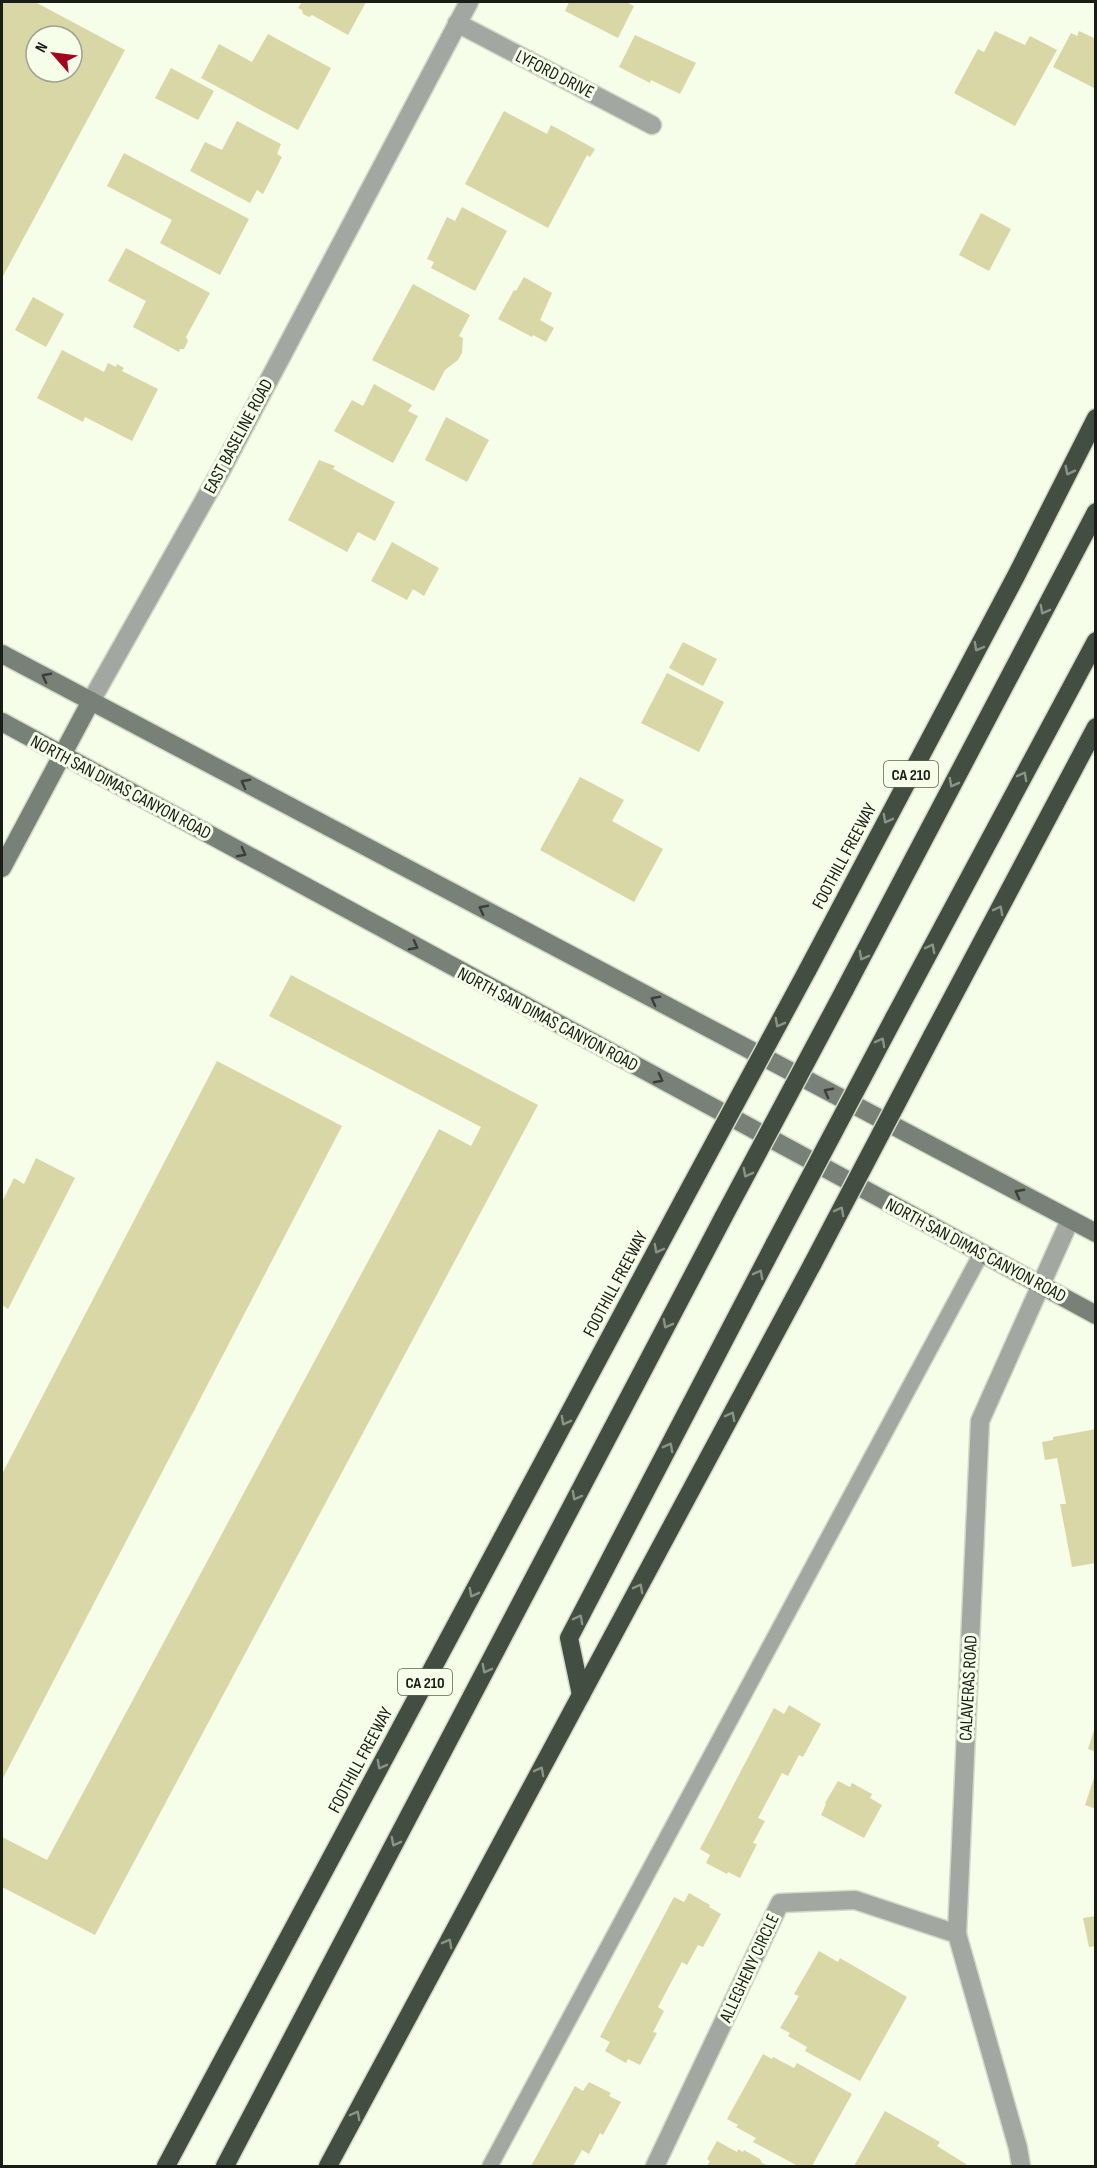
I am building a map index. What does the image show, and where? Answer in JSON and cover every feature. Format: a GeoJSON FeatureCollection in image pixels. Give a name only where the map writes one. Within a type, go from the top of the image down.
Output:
{"type":"FeatureCollection","features":[{"type":"Feature","properties":{"kind":"highway","name":"FOOTHILL FREEWAY"},"geometry":{"type":"LineString","coordinates":[[166,2166],[807,971],[1016,576],[1095,418]]}},
{"type":"Feature","properties":{"kind":"highway"},"geometry":{"type":"LineString","coordinates":[[225,2166],[1095,512]]}},
{"type":"Feature","properties":{"kind":"highway"},"geometry":{"type":"LineString","coordinates":[[581,1695],[568,1638],[1095,641]]}},
{"type":"Feature","properties":{"kind":"highway"},"geometry":{"type":"LineString","coordinates":[[328,2166],[813,1263],[1095,727]]}},
{"type":"Feature","properties":{"kind":"main road"},"geometry":{"type":"LineString","coordinates":[[2,654],[1095,1233]]}},
{"type":"Feature","properties":{"kind":"main road","name":"EAST BASELINE ROAD"},"geometry":{"type":"LineString","coordinates":[[2,868],[91,701]]}},
{"type":"Feature","properties":{"kind":"main road","name":"NORTH SAN DIMAS CANYON ROAD"},"geometry":{"type":"LineString","coordinates":[[2,723],[1095,1315]]}},
{"type":"Feature","properties":{"kind":"street","name":"EAST BASELINE ROAD"},"geometry":{"type":"LineString","coordinates":[[91,701],[224,465],[469,2]]}},
{"type":"Feature","properties":{"kind":"street","name":"LYFORD DRIVE"},"geometry":{"type":"LineString","coordinates":[[457,23],[652,125]]}},
{"type":"Feature","properties":{"kind":"street","name":"CALAVERAS ROAD"},"geometry":{"type":"LineString","coordinates":[[1021,2166],[957,1934],[980,1421],[1070,1220]]}},
{"type":"Feature","properties":{"kind":"street","name":"ALLEGHENY CIRCLE"},"geometry":{"type":"LineString","coordinates":[[655,2166],[780,1903],[855,1900],[957,1934]]}},
{"type":"Feature","properties":{"kind":"lane"},"geometry":{"type":"LineString","coordinates":[[490,2166],[981,1254]]}},
{"type":"Feature","properties":{"kind":"building"},"geometry":{"type":"Polygon","coordinates":[[[2,2],[35,2],[76,24],[24,24],[24,84],[84,84],[84,28],[125,50],[2,278],[2,2]]]}},
{"type":"Feature","properties":{"kind":"building"},"geometry":{"type":"Polygon","coordinates":[[[302,2],[366,2],[348,35],[312,15],[309,17],[303,14],[298,8],[302,2]]]}},
{"type":"Feature","properties":{"kind":"building"},"geometry":{"type":"Polygon","coordinates":[[[569,2],[626,2],[634,6],[618,38],[565,11],[569,2]]]}},
{"type":"Feature","properties":{"kind":"building"},"geometry":{"type":"Polygon","coordinates":[[[995,31],[1025,45],[1030,36],[1057,50],[1015,126],[954,93],[978,49],[984,52],[995,31]]]}},
{"type":"Feature","properties":{"kind":"building"},"geometry":{"type":"Polygon","coordinates":[[[1079,31],[1096,39],[1096,89],[1053,67],[1071,33],[1077,36],[1079,31]]]}},
{"type":"Feature","properties":{"kind":"building"},"geometry":{"type":"Polygon","coordinates":[[[268,34],[331,68],[298,130],[201,78],[219,44],[252,62],[268,34]]]}},
{"type":"Feature","properties":{"kind":"building"},"geometry":{"type":"Polygon","coordinates":[[[635,35],[696,63],[680,94],[651,80],[650,83],[619,67],[635,35]]]}},
{"type":"Feature","properties":{"kind":"building"},"geometry":{"type":"Polygon","coordinates":[[[171,68],[214,91],[198,120],[155,98],[171,68]]]}},
{"type":"Feature","properties":{"kind":"building"},"geometry":{"type":"Polygon","coordinates":[[[504,111],[547,134],[551,125],[595,149],[590,157],[587,155],[548,228],[465,184],[504,111]]]}},
{"type":"Feature","properties":{"kind":"building"},"geometry":{"type":"Polygon","coordinates":[[[237,121],[281,144],[277,154],[282,157],[263,194],[257,190],[250,203],[190,171],[205,142],[222,150],[237,121]]]}},
{"type":"Feature","properties":{"kind":"building"},"geometry":{"type":"Polygon","coordinates":[[[124,153],[249,219],[220,275],[160,243],[172,220],[107,186],[124,153]]]}},
{"type":"Feature","properties":{"kind":"building"},"geometry":{"type":"Polygon","coordinates":[[[462,207],[507,231],[475,291],[431,268],[434,262],[427,259],[447,217],[455,221],[462,207]]]}},
{"type":"Feature","properties":{"kind":"building"},"geometry":{"type":"Polygon","coordinates":[[[981,213],[1011,229],[989,271],[959,255],[981,213]]]}},
{"type":"Feature","properties":{"kind":"building"},"geometry":{"type":"Polygon","coordinates":[[[126,248],[210,293],[186,337],[188,341],[184,349],[180,349],[179,352],[133,327],[146,301],[108,281],[126,248]]]}},
{"type":"Feature","properties":{"kind":"building"},"geometry":{"type":"Polygon","coordinates":[[[524,277],[552,293],[540,320],[554,328],[546,342],[498,319],[524,277]]]}},
{"type":"Feature","properties":{"kind":"building"},"geometry":{"type":"Polygon","coordinates":[[[413,284],[470,315],[459,336],[463,338],[462,353],[458,360],[445,370],[434,391],[372,360],[413,284]]]}},
{"type":"Feature","properties":{"kind":"building"},"geometry":{"type":"Polygon","coordinates":[[[33,297],[64,314],[46,347],[15,330],[33,297]]]}},
{"type":"Feature","properties":{"kind":"building"},"geometry":{"type":"Polygon","coordinates":[[[62,350],[104,372],[108,363],[116,367],[117,364],[124,368],[122,371],[158,389],[132,441],[85,417],[83,422],[37,398],[62,350]]]}},
{"type":"Feature","properties":{"kind":"building"},"geometry":{"type":"Polygon","coordinates":[[[374,384],[412,405],[408,411],[418,416],[393,463],[334,431],[352,400],[363,406],[374,384]]]}},
{"type":"Feature","properties":{"kind":"building"},"geometry":{"type":"Polygon","coordinates":[[[446,417],[489,440],[467,482],[425,460],[446,417]]]}},
{"type":"Feature","properties":{"kind":"building"},"geometry":{"type":"Polygon","coordinates":[[[319,460],[335,466],[333,469],[395,502],[375,541],[358,532],[347,552],[288,520],[319,460]]]}},
{"type":"Feature","properties":{"kind":"building"},"geometry":{"type":"Polygon","coordinates":[[[392,542],[439,568],[424,596],[413,589],[407,600],[371,581],[392,542]]]}},
{"type":"Feature","properties":{"kind":"building"},"geometry":{"type":"Polygon","coordinates":[[[683,642],[717,659],[703,686],[669,668],[683,642]]]}},
{"type":"Feature","properties":{"kind":"building"},"geometry":{"type":"Polygon","coordinates":[[[667,673],[724,702],[699,752],[641,723],[667,673]]]}},
{"type":"Feature","properties":{"kind":"building"},"geometry":{"type":"Polygon","coordinates":[[[580,777],[624,800],[612,821],[663,849],[634,902],[540,850],[580,777]]]}},
{"type":"Feature","properties":{"kind":"building"},"geometry":{"type":"Polygon","coordinates":[[[291,975],[538,1105],[95,1935],[2,1887],[2,1837],[47,1860],[439,1129],[471,1146],[481,1127],[269,1016],[291,975]]]}},
{"type":"Feature","properties":{"kind":"building"},"geometry":{"type":"Polygon","coordinates":[[[217,1061],[342,1126],[2,1780],[2,1474],[217,1061]]]}},
{"type":"Feature","properties":{"kind":"building"},"geometry":{"type":"Polygon","coordinates":[[[36,1158],[75,1178],[8,1309],[2,1305],[2,1202],[14,1178],[24,1184],[36,1158]]]}},
{"type":"Feature","properties":{"kind":"building"},"geometry":{"type":"Polygon","coordinates":[[[1096,1429],[1096,1563],[1072,1567],[1060,1504],[1066,1504],[1057,1458],[1045,1460],[1042,1442],[1053,1440],[1053,1437],[1096,1429]]]}},
{"type":"Feature","properties":{"kind":"building"},"geometry":{"type":"Polygon","coordinates":[[[789,1705],[821,1724],[803,1757],[799,1755],[788,1776],[782,1773],[758,1818],[765,1821],[753,1843],[757,1844],[740,1878],[728,1872],[727,1874],[706,1863],[710,1855],[700,1849],[774,1708],[784,1714],[789,1705]]]}},
{"type":"Feature","properties":{"kind":"building"},"geometry":{"type":"Polygon","coordinates":[[[1096,1727],[1096,1752],[1088,1749],[1096,1727]]]}},
{"type":"Feature","properties":{"kind":"building"},"geometry":{"type":"Polygon","coordinates":[[[1096,1775],[1096,1809],[1085,1805],[1096,1775]]]}},
{"type":"Feature","properties":{"kind":"building"},"geometry":{"type":"Polygon","coordinates":[[[838,1781],[850,1787],[852,1783],[872,1794],[870,1798],[882,1805],[864,1838],[821,1815],[838,1781]]]}},
{"type":"Feature","properties":{"kind":"building"},"geometry":{"type":"Polygon","coordinates":[[[689,1893],[721,1914],[703,1947],[698,1945],[687,1965],[682,1962],[658,2007],[664,2011],[653,2032],[657,2033],[640,2065],[628,2059],[626,2063],[605,2051],[610,2042],[600,2037],[674,1897],[684,1902],[689,1893]]]}},
{"type":"Feature","properties":{"kind":"building"},"geometry":{"type":"Polygon","coordinates":[[[1096,1916],[1096,1946],[1089,1947],[1083,1918],[1096,1916]]]}},
{"type":"Feature","properties":{"kind":"building"},"geometry":{"type":"Polygon","coordinates":[[[819,1951],[838,1962],[840,1958],[907,1997],[860,2081],[805,2051],[807,2047],[788,2036],[790,2033],[780,2028],[799,1996],[794,1994],[819,1951]]]}},
{"type":"Feature","properties":{"kind":"building"},"geometry":{"type":"Polygon","coordinates":[[[763,2054],[794,2068],[797,2063],[852,2094],[812,2166],[798,2166],[753,2142],[756,2138],[727,2119],[763,2054]]]}},
{"type":"Feature","properties":{"kind":"building"},"geometry":{"type":"Polygon","coordinates":[[[589,2082],[611,2093],[609,2096],[621,2102],[603,2135],[600,2133],[589,2154],[582,2150],[573,2166],[531,2166],[575,2086],[583,2091],[589,2082]]]}},
{"type":"Feature","properties":{"kind":"building"},"geometry":{"type":"Polygon","coordinates":[[[885,2111],[940,2142],[937,2146],[966,2164],[965,2166],[854,2166],[885,2111]]]}},
{"type":"Feature","properties":{"kind":"building"},"geometry":{"type":"Polygon","coordinates":[[[717,2141],[737,2152],[738,2149],[743,2152],[744,2150],[768,2166],[707,2166],[710,2161],[707,2159],[717,2141]]]}}]}
